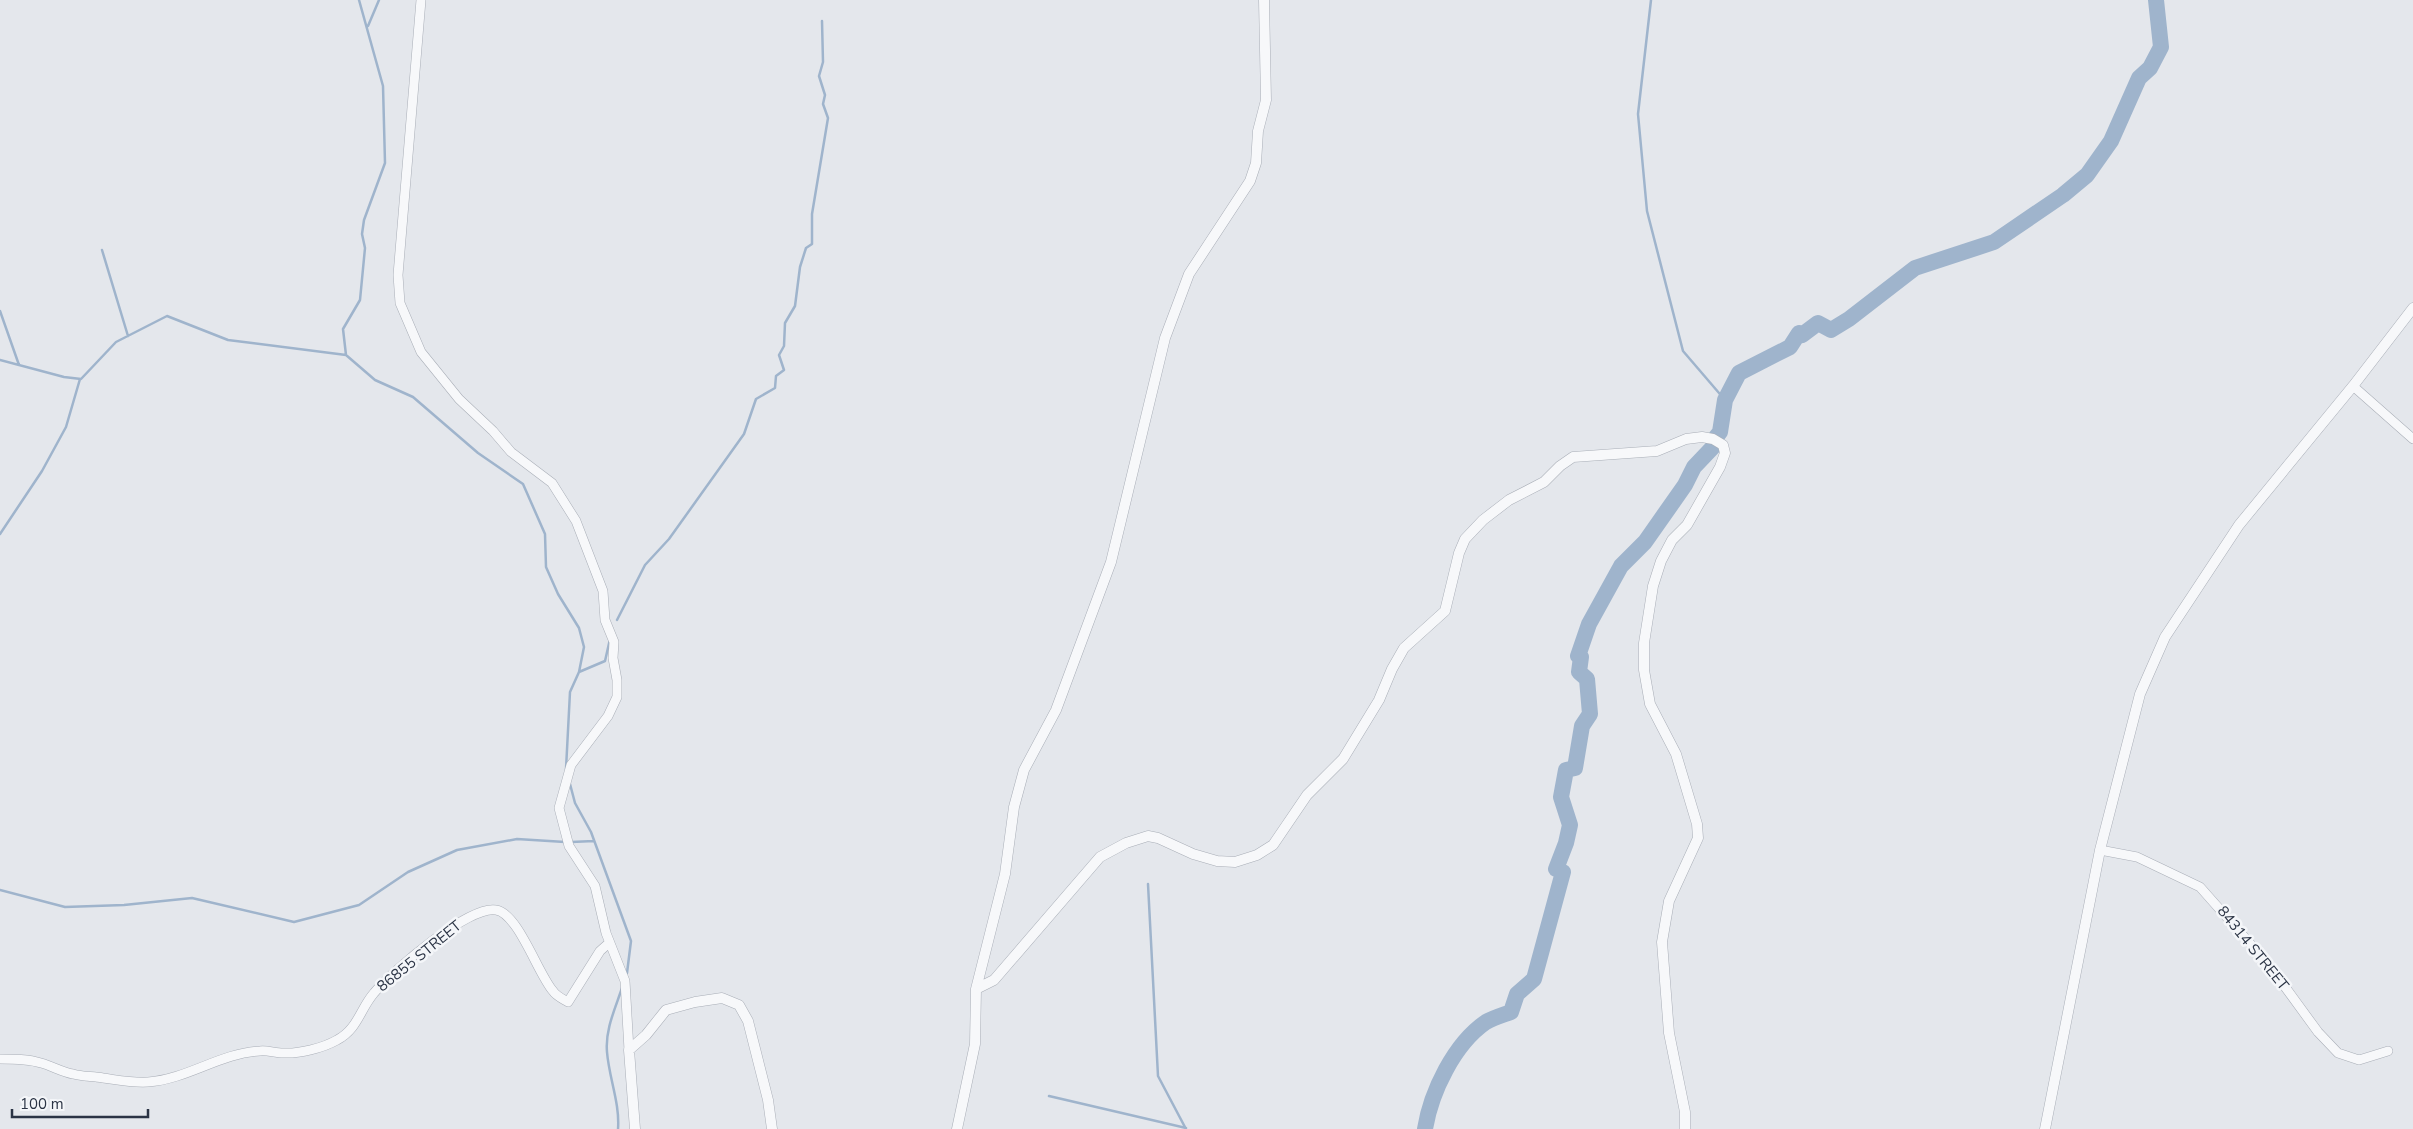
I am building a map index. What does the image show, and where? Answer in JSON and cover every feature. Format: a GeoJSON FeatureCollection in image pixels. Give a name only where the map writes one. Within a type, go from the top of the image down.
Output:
{"type":"FeatureCollection","features":[{"type":"Feature","properties":{"kind":"street"},"geometry":{"type":"LineString","coordinates":[[957,1129],[975,1044],[976,989],[1005,874],[1014,807],[1024,770],[1056,710],[1111,562],[1165,338],[1189,274],[1250,181],[1256,163],[1258,131],[1266,100],[1264,0]]}},
{"type":"Feature","properties":{"kind":"street"},"geometry":{"type":"LineString","coordinates":[[421,5],[398,275],[400,303],[421,352],[450,389],[494,431],[510,452],[548,479],[569,507],[581,532],[603,591],[605,620],[614,642],[613,658],[617,698],[608,716],[576,757],[564,786],[560,808],[569,846],[595,886],[609,943],[625,981],[634,1129]]}},
{"type":"Feature","properties":{"kind":"street"},"geometry":{"type":"LineString","coordinates":[[2045,1129],[2100,850],[2140,694],[2165,637],[2239,525],[2353,386],[2413,308]]}},
{"type":"Feature","properties":{"kind":"street"},"geometry":{"type":"LineString","coordinates":[[2353,386],[2413,439]]}},
{"type":"Feature","properties":{"kind":"street"},"geometry":{"type":"LineString","coordinates":[[976,989],[994,980],[1100,857],[1126,843],[1148,836],[1158,838],[1192,854],[1217,861],[1235,862],[1256,855],[1273,845],[1307,795],[1343,759],[1379,700],[1392,669],[1404,648],[1440,618],[1445,611],[1459,553],[1465,539],[1483,520],[1502,505],[1544,482],[1560,466],[1573,457],[1657,451],[1686,439],[1709,437],[1723,445],[1725,453],[1720,467],[1687,525],[1672,540],[1661,561],[1653,586],[1644,643],[1644,670],[1650,704],[1676,754],[1697,824],[1696,843],[1676,882],[1669,901],[1662,942],[1669,1033],[1685,1112],[1685,1129]]}},
{"type":"Feature","properties":{"kind":"street","name":"84314 STREET"},"geometry":{"type":"LineString","coordinates":[[2100,850],[2137,857],[2200,887],[2268,965],[2318,1032],[2338,1052],[2359,1060],[2388,1051]]}},
{"type":"Feature","properties":{"kind":"street","name":"86855 STREET"},"geometry":{"type":"LineString","coordinates":[[0,1059],[21,1059],[41,1062],[75,1075],[124,1082],[148,1082],[174,1078],[201,1066],[260,1050],[284,1054],[315,1048],[337,1040],[347,1033],[362,1015],[369,1000],[382,983],[436,939],[471,915],[493,909],[502,911],[511,918],[553,992],[568,1002],[600,951],[609,943]]}},
{"type":"Feature","properties":{"kind":"street"},"geometry":{"type":"LineString","coordinates":[[629,1050],[646,1035],[666,1010],[695,1002],[722,998],[739,1005],[748,1020],[768,1100],[772,1129]]}},
{"type":"Feature","properties":{"kind":"waterway"},"geometry":{"type":"LineString","coordinates":[[359,0],[383,86],[385,163],[364,220],[362,234],[365,248],[360,300],[343,329],[346,355],[375,380],[413,397],[478,453],[523,484],[545,534],[546,567],[558,594],[579,628],[584,647],[579,672]]}},
{"type":"Feature","properties":{"kind":"waterway"},"geometry":{"type":"LineString","coordinates":[[368,26],[379,0]]}},
{"type":"Feature","properties":{"kind":"waterway"},"geometry":{"type":"LineString","coordinates":[[1651,0],[1638,114],[1647,211],[1683,351],[1725,400]]}},
{"type":"Feature","properties":{"kind":"waterway"},"geometry":{"type":"LineString","coordinates":[[1716,437],[1720,432],[1725,400],[1739,373],[1790,347],[1799,333],[1802,335],[1818,323],[1831,330],[1849,319],[1915,268],[1994,242],[2063,195],[2087,175],[2111,141],[2139,78],[2150,68],[2161,47],[2156,0]]}},
{"type":"Feature","properties":{"kind":"waterway"},"geometry":{"type":"LineString","coordinates":[[617,620],[645,565],[669,539],[744,434],[756,399],[775,388],[776,376],[784,370],[779,355],[784,346],[785,323],[795,306],[800,267],[806,248],[812,244],[812,214],[828,118],[823,104],[825,95],[819,76],[823,62],[822,21]]}},
{"type":"Feature","properties":{"kind":"waterway"},"geometry":{"type":"LineString","coordinates":[[102,250],[128,336]]}},
{"type":"Feature","properties":{"kind":"waterway"},"geometry":{"type":"LineString","coordinates":[[0,311],[19,365]]}},
{"type":"Feature","properties":{"kind":"waterway"},"geometry":{"type":"LineString","coordinates":[[0,360],[64,377],[81,379],[116,342],[167,316],[228,340],[346,355]]}},
{"type":"Feature","properties":{"kind":"waterway"},"geometry":{"type":"LineString","coordinates":[[0,534],[42,471],[66,427],[80,379]]}},
{"type":"Feature","properties":{"kind":"waterway"},"geometry":{"type":"LineString","coordinates":[[1425,1129],[1438,1085],[1454,1056],[1474,1031],[1486,1022],[1511,1012],[1517,994],[1534,979],[1563,872],[1556,869],[1566,843],[1570,825],[1561,797],[1566,770],[1575,768],[1582,726],[1590,714],[1587,679],[1579,672],[1581,657],[1578,656],[1589,624],[1621,566],[1645,542],[1685,485],[1694,467],[1713,447]]}},
{"type":"Feature","properties":{"kind":"waterway"},"geometry":{"type":"LineString","coordinates":[[566,769],[570,692],[579,672],[605,661],[610,639]]}},
{"type":"Feature","properties":{"kind":"waterway"},"geometry":{"type":"LineString","coordinates":[[570,784],[575,803],[591,832],[631,941],[627,973]]}},
{"type":"Feature","properties":{"kind":"waterway"},"geometry":{"type":"LineString","coordinates":[[0,890],[65,907],[124,905],[192,898],[294,922],[359,905],[408,872],[457,850],[517,839],[565,842]]}},
{"type":"Feature","properties":{"kind":"waterway"},"geometry":{"type":"LineString","coordinates":[[571,842],[594,841]]}},
{"type":"Feature","properties":{"kind":"waterway"},"geometry":{"type":"LineString","coordinates":[[1148,884],[1158,1076],[1186,1129]]}},
{"type":"Feature","properties":{"kind":"waterway"},"geometry":{"type":"LineString","coordinates":[[618,1129],[607,1044],[611,1020],[622,988]]}},
{"type":"Feature","properties":{"kind":"waterway"},"geometry":{"type":"LineString","coordinates":[[1049,1096],[1186,1128]]}}]}
